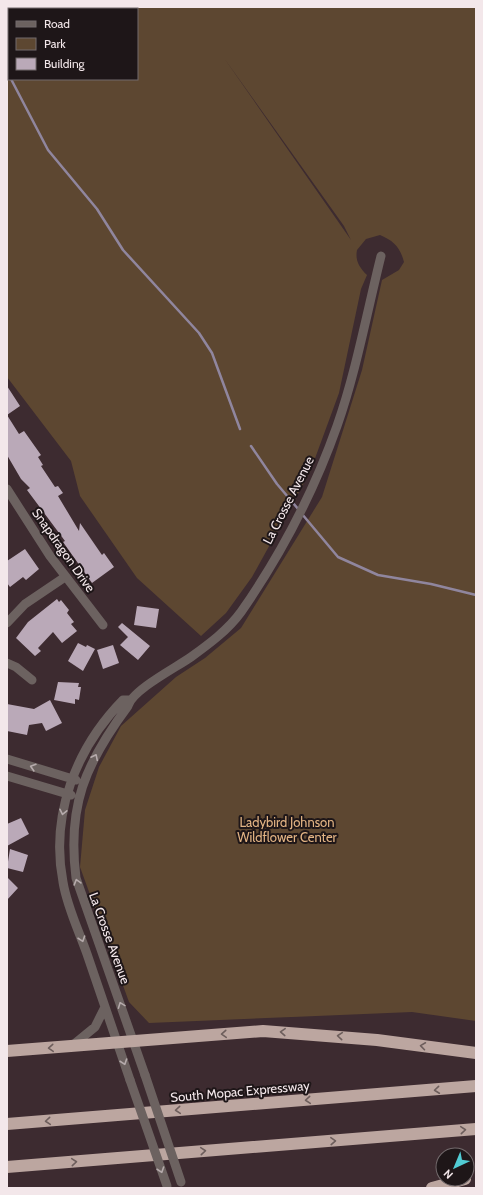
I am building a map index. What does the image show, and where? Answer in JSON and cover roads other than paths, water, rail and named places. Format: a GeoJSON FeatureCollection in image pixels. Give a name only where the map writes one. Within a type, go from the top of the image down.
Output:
{"type":"FeatureCollection","features":[{"type":"Feature","properties":{"kind":"highway"},"geometry":{"type":"LineString","coordinates":[[7,1051],[263,1031],[377,1040],[476,1053]]}},
{"type":"Feature","properties":{"kind":"highway","name":"South Mopac Expressway"},"geometry":{"type":"LineString","coordinates":[[7,1124],[476,1086]]}},
{"type":"Feature","properties":{"kind":"highway"},"geometry":{"type":"LineString","coordinates":[[7,1167],[476,1129]]}},
{"type":"Feature","properties":{"kind":"street","name":"La Crosse Avenue"},"geometry":{"type":"LineString","coordinates":[[182,1185],[76,878],[73,854],[73,828],[78,797],[83,782],[100,748],[128,706],[130,700],[159,677],[191,657],[228,626],[254,592],[295,520],[307,497],[337,426],[381,256]]}},
{"type":"Feature","properties":{"kind":"street","name":"Snapdragon Drive"},"geometry":{"type":"LineString","coordinates":[[7,490],[65,577],[103,625]]}},
{"type":"Feature","properties":{"kind":"street"},"geometry":{"type":"LineString","coordinates":[[7,623],[25,604],[65,577]]}},
{"type":"Feature","properties":{"kind":"street"},"geometry":{"type":"LineString","coordinates":[[7,663],[16,667],[32,680]]}},
{"type":"Feature","properties":{"kind":"street","name":"La Crosse Avenue"},"geometry":{"type":"LineString","coordinates":[[117,1043],[63,883],[59,844],[61,822],[72,779],[97,729],[122,700],[130,700]]}},
{"type":"Feature","properties":{"kind":"street"},"geometry":{"type":"LineString","coordinates":[[7,759],[83,782]]}},
{"type":"Feature","properties":{"kind":"street"},"geometry":{"type":"LineString","coordinates":[[7,776],[78,797]]}},
{"type":"Feature","properties":{"kind":"street"},"geometry":{"type":"LineString","coordinates":[[72,1047],[95,1027],[105,1007]]}},
{"type":"Feature","properties":{"kind":"street"},"geometry":{"type":"LineString","coordinates":[[117,1043],[167,1187]]}},
{"type":"Feature","properties":{"kind":"waterway"},"geometry":{"type":"LineString","coordinates":[[12,80],[48,150],[97,209],[123,250],[199,333],[212,353],[240,429]]}},
{"type":"Feature","properties":{"kind":"waterway"},"geometry":{"type":"LineString","coordinates":[[251,446],[277,484],[299,510]]}},
{"type":"Feature","properties":{"kind":"waterway"},"geometry":{"type":"LineString","coordinates":[[302,514],[338,557],[378,575],[431,584],[476,595]]}},
{"type":"Feature","properties":{"kind":"park label","name":"Ladybird Johnson Wildflower Center"},"geometry":{"type":"Point","coordinates":[287,830]}}]}
